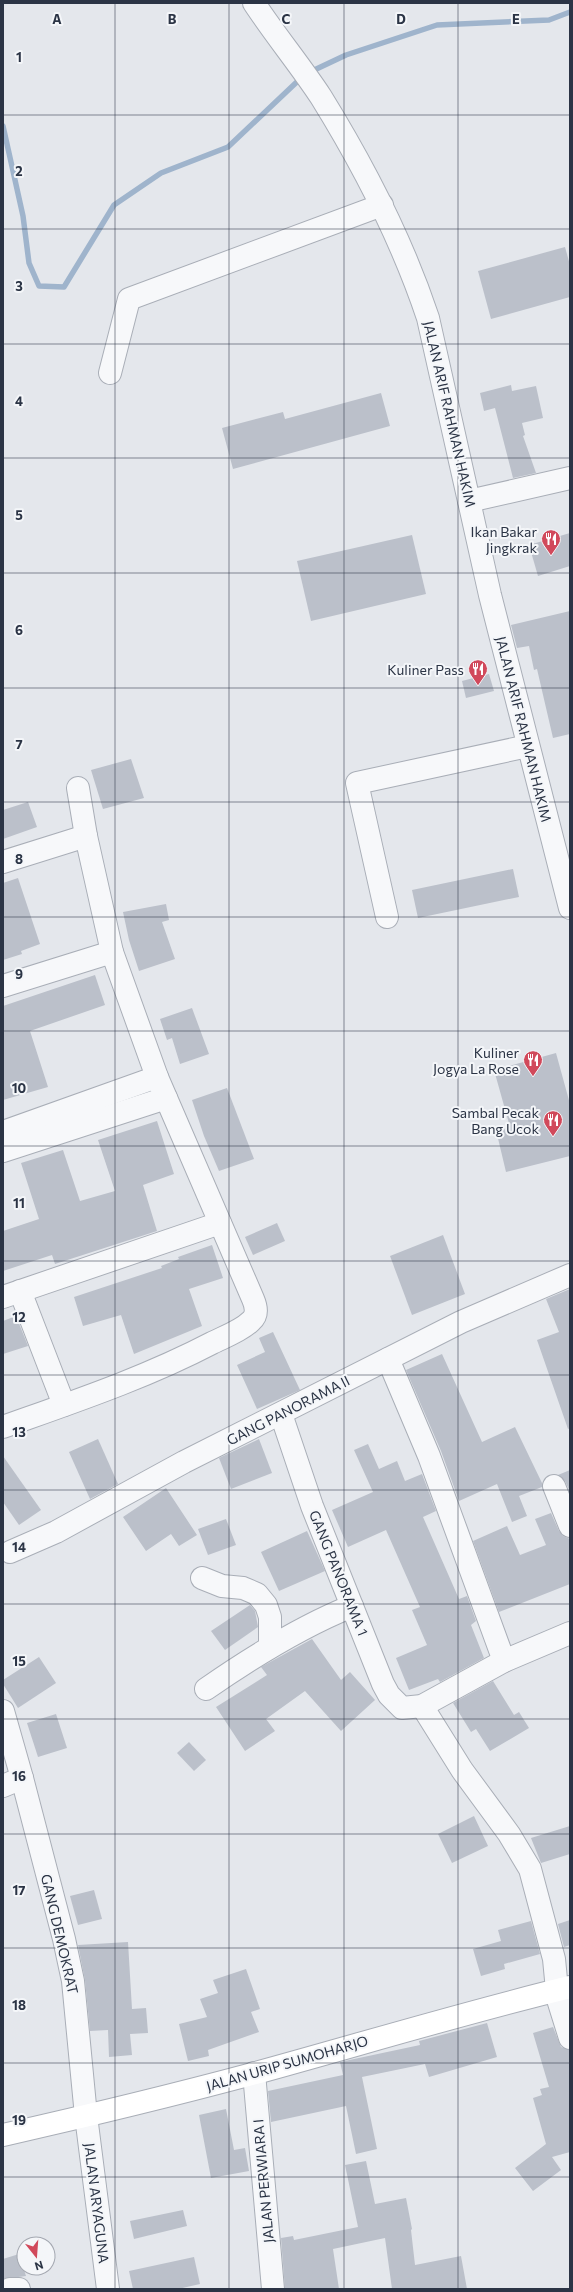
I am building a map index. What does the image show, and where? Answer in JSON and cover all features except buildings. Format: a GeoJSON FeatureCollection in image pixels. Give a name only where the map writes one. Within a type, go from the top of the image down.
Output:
{"type":"FeatureCollection","features":[{"type":"Feature","properties":{"kind":"main road","name":"JALAN URIP SUMOHARJO"},"geometry":{"type":"LineString","coordinates":[[3,2135],[86,2116],[254,2073],[561,1989]]}},
{"type":"Feature","properties":{"kind":"street","name":"JALAN ARIF RAHMAN HAKIM"},"geometry":{"type":"LineString","coordinates":[[254,3],[320,96],[382,205],[410,267],[428,318],[490,595],[570,908]]}},
{"type":"Feature","properties":{"kind":"street"},"geometry":{"type":"LineString","coordinates":[[110,373],[129,299],[382,205]]}},
{"type":"Feature","properties":{"kind":"street"},"geometry":{"type":"LineString","coordinates":[[469,501],[570,478]]}},
{"type":"Feature","properties":{"kind":"street"},"geometry":{"type":"LineString","coordinates":[[387,917],[357,783],[528,746]]}},
{"type":"Feature","properties":{"kind":"street"},"geometry":{"type":"LineString","coordinates":[[3,1427],[148,1373],[194,1352],[245,1326],[253,1320],[256,1305],[157,1077],[112,952],[86,836],[78,788]]}},
{"type":"Feature","properties":{"kind":"street"},"geometry":{"type":"LineString","coordinates":[[3,862],[86,836]]}},
{"type":"Feature","properties":{"kind":"street"},"geometry":{"type":"LineString","coordinates":[[3,986],[112,952]]}},
{"type":"Feature","properties":{"kind":"street"},"geometry":{"type":"LineString","coordinates":[[3,1132],[157,1077]]}},
{"type":"Feature","properties":{"kind":"street"},"geometry":{"type":"LineString","coordinates":[[3,1151],[166,1098]]}},
{"type":"Feature","properties":{"kind":"street"},"geometry":{"type":"LineString","coordinates":[[64,1405],[12,1294],[220,1223]]}},
{"type":"Feature","properties":{"kind":"street","name":"GANG PANORAMA II"},"geometry":{"type":"LineString","coordinates":[[10,1552],[56,1532],[184,1462],[461,1322],[570,1275]]}},
{"type":"Feature","properties":{"kind":"street"},"geometry":{"type":"LineString","coordinates":[[388,1359],[429,1456],[504,1662]]}},
{"type":"Feature","properties":{"kind":"street","name":"GANG PANORAMA 1"},"geometry":{"type":"LineString","coordinates":[[281,1414],[312,1506],[388,1695],[402,1708],[422,1706],[504,1662],[570,1633]]}},
{"type":"Feature","properties":{"kind":"street"},"geometry":{"type":"LineString","coordinates":[[554,1486],[570,1526]]}},
{"type":"Feature","properties":{"kind":"street"},"geometry":{"type":"LineString","coordinates":[[202,1578],[222,1586],[243,1588],[257,1594],[266,1605],[270,1617],[270,1647]]}},
{"type":"Feature","properties":{"kind":"street"},"geometry":{"type":"LineString","coordinates":[[206,1689],[270,1647],[326,1617],[352,1606]]}},
{"type":"Feature","properties":{"kind":"street"},"geometry":{"type":"LineString","coordinates":[[422,1706],[462,1770],[509,1834],[530,1870],[554,1959],[570,2038]]}},
{"type":"Feature","properties":{"kind":"street","name":"GANG DEMOKRAT"},"geometry":{"type":"LineString","coordinates":[[3,1710],[12,1782],[64,1939],[73,1980],[86,2116]]}},
{"type":"Feature","properties":{"kind":"street","name":"JALAN PERWIARA I"},"geometry":{"type":"LineString","coordinates":[[254,2073],[273,2289]]}},
{"type":"Feature","properties":{"kind":"street","name":"JALAN ARYAGUNA"},"geometry":{"type":"LineString","coordinates":[[86,2116],[108,2289]]}},
{"type":"Feature","properties":{"kind":"street"},"geometry":{"type":"LineString","coordinates":[[10,2289],[19,2289]]}},
{"type":"Feature","properties":{"kind":"waterway"},"geometry":{"type":"LineString","coordinates":[[310,72],[346,55],[437,25],[549,20],[570,12]]}},
{"type":"Feature","properties":{"kind":"waterway"},"geometry":{"type":"LineString","coordinates":[[3,126],[23,216],[29,263],[39,286],[64,287],[114,205],[161,173],[228,147],[301,78]]}},
{"type":"Feature","properties":{"kind":"place","name":"Ikan Bakar Jingkrak"},"geometry":{"type":"Point","coordinates":[551,556]}},
{"type":"Feature","properties":{"kind":"place","name":"Kuliner Pass"},"geometry":{"type":"Point","coordinates":[478,686]}},
{"type":"Feature","properties":{"kind":"place","name":"Kuliner Jogya La Rose"},"geometry":{"type":"Point","coordinates":[533,1077]}},
{"type":"Feature","properties":{"kind":"place","name":"Sambal Pecak Bang Ucok"},"geometry":{"type":"Point","coordinates":[553,1137]}}]}
